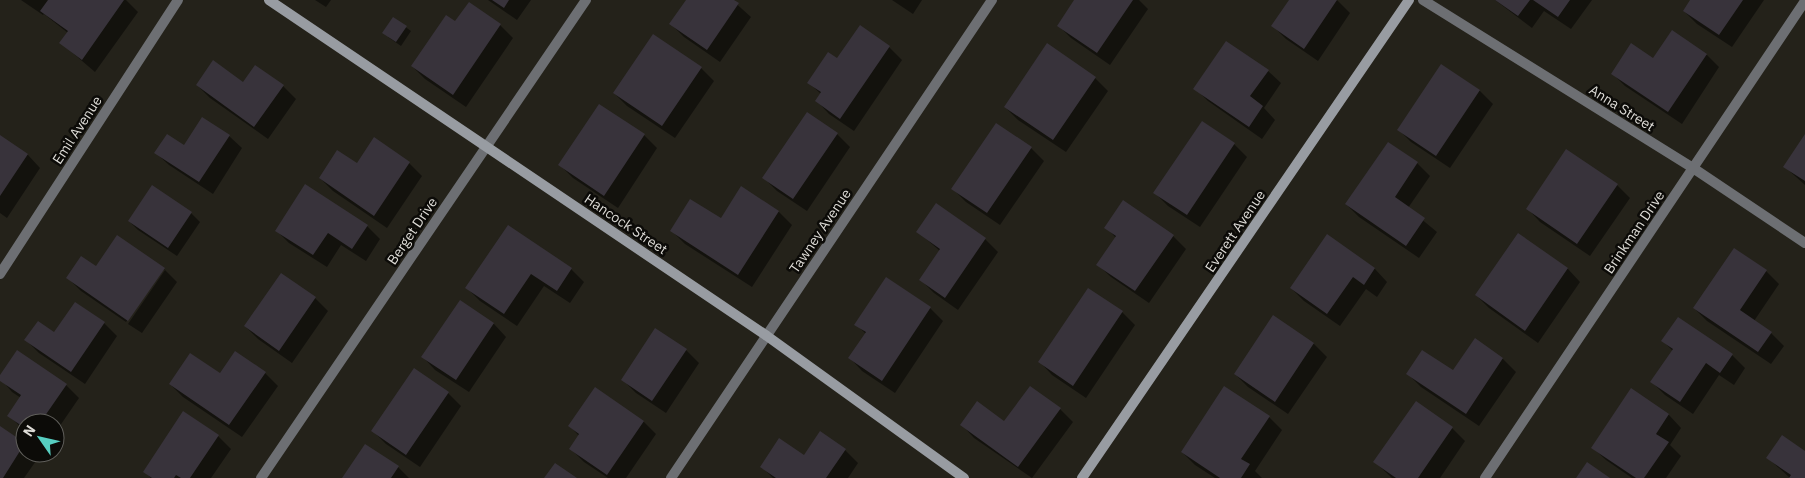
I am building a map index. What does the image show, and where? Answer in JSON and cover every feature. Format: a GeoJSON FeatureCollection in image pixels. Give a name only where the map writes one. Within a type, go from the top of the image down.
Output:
{"type":"FeatureCollection","features":[{"type":"Feature","properties":{"kind":"street","name":"Emil Avenue"},"geometry":{"type":"LineString","coordinates":[[0,274],[178,0]]}},
{"type":"Feature","properties":{"kind":"street","name":"Hancock Street"},"geometry":{"type":"LineString","coordinates":[[269,0],[766,336],[964,478]]}},
{"type":"Feature","properties":{"kind":"street","name":"Berget Drive"},"geometry":{"type":"LineString","coordinates":[[262,478],[586,0]]}},
{"type":"Feature","properties":{"kind":"street","name":"Tawney Avenue"},"geometry":{"type":"LineString","coordinates":[[671,478],[992,0]]}},
{"type":"Feature","properties":{"kind":"street","name":"Everett Avenue"},"geometry":{"type":"LineString","coordinates":[[1082,478],[1410,0]]}},
{"type":"Feature","properties":{"kind":"street","name":"Anna Street"},"geometry":{"type":"LineString","coordinates":[[1423,0],[1693,168],[1805,244]]}},
{"type":"Feature","properties":{"kind":"street","name":"Brinkman Drive"},"geometry":{"type":"LineString","coordinates":[[1485,478],[1805,1]]}},
{"type":"Feature","properties":{"kind":"building"},"geometry":{"type":"Polygon","coordinates":[[[48,0],[124,0],[82,60],[59,43],[68,31],[40,11],[48,0]]]}},
{"type":"Feature","properties":{"kind":"building"},"geometry":{"type":"Polygon","coordinates":[[[492,0],[509,0],[504,8],[492,0]]]}},
{"type":"Feature","properties":{"kind":"building"},"geometry":{"type":"Polygon","coordinates":[[[686,0],[734,0],[739,3],[707,50],[669,24],[686,0]]]}},
{"type":"Feature","properties":{"kind":"building"},"geometry":{"type":"Polygon","coordinates":[[[1074,0],[1133,0],[1097,53],[1057,26],[1074,0]]]}},
{"type":"Feature","properties":{"kind":"building"},"geometry":{"type":"Polygon","coordinates":[[[1289,0],[1337,0],[1304,49],[1271,26],[1289,0]]]}},
{"type":"Feature","properties":{"kind":"building"},"geometry":{"type":"Polygon","coordinates":[[[1495,0],[1530,0],[1518,16],[1495,0]]]}},
{"type":"Feature","properties":{"kind":"building"},"geometry":{"type":"Polygon","coordinates":[[[1533,0],[1570,0],[1558,17],[1533,0]]]}},
{"type":"Feature","properties":{"kind":"building"},"geometry":{"type":"Polygon","coordinates":[[[1690,0],[1743,0],[1719,35],[1683,11],[1690,0]]]}},
{"type":"Feature","properties":{"kind":"building"},"geometry":{"type":"Polygon","coordinates":[[[469,2],[501,24],[453,95],[411,66],[446,15],[455,21],[469,2]]]}},
{"type":"Feature","properties":{"kind":"building"},"geometry":{"type":"Polygon","coordinates":[[[393,17],[407,26],[396,42],[382,33],[393,17]]]}},
{"type":"Feature","properties":{"kind":"building"},"geometry":{"type":"Polygon","coordinates":[[[860,25],[890,46],[840,119],[815,101],[821,92],[807,83],[828,52],[837,58],[860,25]]]}},
{"type":"Feature","properties":{"kind":"building"},"geometry":{"type":"Polygon","coordinates":[[[1672,30],[1707,54],[1668,112],[1611,74],[1631,43],[1653,58],[1672,30]]]}},
{"type":"Feature","properties":{"kind":"building"},"geometry":{"type":"Polygon","coordinates":[[[653,34],[702,67],[662,126],[613,93],[653,34]]]}},
{"type":"Feature","properties":{"kind":"building"},"geometry":{"type":"Polygon","coordinates":[[[1226,41],[1269,70],[1250,96],[1263,106],[1249,127],[1193,89],[1226,41]]]}},
{"type":"Feature","properties":{"kind":"building"},"geometry":{"type":"Polygon","coordinates":[[[1047,43],[1096,77],[1053,140],[1004,107],[1047,43]]]}},
{"type":"Feature","properties":{"kind":"building"},"geometry":{"type":"Polygon","coordinates":[[[213,60],[243,82],[255,65],[284,85],[254,127],[196,85],[213,60]]]}},
{"type":"Feature","properties":{"kind":"building"},"geometry":{"type":"Polygon","coordinates":[[[1441,64],[1480,90],[1436,156],[1397,130],[1441,64]]]}},
{"type":"Feature","properties":{"kind":"building"},"geometry":{"type":"Polygon","coordinates":[[[599,104],[645,134],[604,196],[558,165],[599,104]]]}},
{"type":"Feature","properties":{"kind":"building"},"geometry":{"type":"Polygon","coordinates":[[[807,112],[838,133],[793,199],[762,178],[807,112]]]}},
{"type":"Feature","properties":{"kind":"building"},"geometry":{"type":"Polygon","coordinates":[[[202,117],[230,135],[199,182],[154,153],[167,134],[184,145],[202,117]]]}},
{"type":"Feature","properties":{"kind":"building"},"geometry":{"type":"Polygon","coordinates":[[[1202,121],[1235,143],[1187,215],[1153,193],[1202,121]]]}},
{"type":"Feature","properties":{"kind":"building"},"geometry":{"type":"Polygon","coordinates":[[[996,123],[1032,147],[987,213],[951,189],[996,123]]]}},
{"type":"Feature","properties":{"kind":"building"},"geometry":{"type":"Polygon","coordinates":[[[1805,134],[1805,181],[1783,167],[1805,134]]]}},
{"type":"Feature","properties":{"kind":"building"},"geometry":{"type":"Polygon","coordinates":[[[0,135],[28,154],[0,196],[0,135]]]}},
{"type":"Feature","properties":{"kind":"building"},"geometry":{"type":"Polygon","coordinates":[[[374,137],[410,162],[374,216],[319,178],[337,150],[357,163],[374,137]]]}},
{"type":"Feature","properties":{"kind":"building"},"geometry":{"type":"Polygon","coordinates":[[[1388,142],[1418,162],[1395,197],[1425,218],[1406,246],[1345,204],[1388,142]]]}},
{"type":"Feature","properties":{"kind":"building"},"geometry":{"type":"Polygon","coordinates":[[[1566,149],[1618,184],[1577,244],[1526,209],[1566,149]]]}},
{"type":"Feature","properties":{"kind":"building"},"geometry":{"type":"Polygon","coordinates":[[[305,184],[368,225],[352,249],[328,233],[313,255],[275,231],[305,184]]]}},
{"type":"Feature","properties":{"kind":"building"},"geometry":{"type":"Polygon","coordinates":[[[152,185],[192,212],[168,248],[128,221],[152,185]]]}},
{"type":"Feature","properties":{"kind":"building"},"geometry":{"type":"Polygon","coordinates":[[[741,186],[779,211],[738,275],[670,231],[690,199],[721,218],[741,186]]]}},
{"type":"Feature","properties":{"kind":"building"},"geometry":{"type":"Polygon","coordinates":[[[1123,200],[1174,235],[1135,291],[1096,265],[1116,236],[1104,228],[1123,200]]]}},
{"type":"Feature","properties":{"kind":"building"},"geometry":{"type":"Polygon","coordinates":[[[936,203],[986,238],[945,298],[919,280],[940,249],[916,232],[936,203]]]}},
{"type":"Feature","properties":{"kind":"building"},"geometry":{"type":"Polygon","coordinates":[[[508,225],[572,268],[557,291],[531,274],[504,314],[465,288],[508,225]]]}},
{"type":"Feature","properties":{"kind":"building"},"geometry":{"type":"Polygon","coordinates":[[[1518,233],[1568,268],[1525,331],[1475,295],[1518,233]]]}},
{"type":"Feature","properties":{"kind":"building"},"geometry":{"type":"Polygon","coordinates":[[[1327,234],[1375,268],[1364,285],[1353,277],[1327,314],[1290,288],[1327,234]]]}},
{"type":"Feature","properties":{"kind":"building"},"geometry":{"type":"Polygon","coordinates":[[[117,235],[165,268],[128,321],[66,278],[81,256],[96,266],[117,235]]]}},
{"type":"Feature","properties":{"kind":"building"},"geometry":{"type":"Polygon","coordinates":[[[1734,248],[1767,270],[1740,310],[1772,332],[1758,352],[1693,308],[1734,248]]]}},
{"type":"Feature","properties":{"kind":"building"},"geometry":{"type":"Polygon","coordinates":[[[281,273],[316,297],[279,351],[244,326],[281,273]]]}},
{"type":"Feature","properties":{"kind":"building"},"geometry":{"type":"Polygon","coordinates":[[[886,277],[931,307],[882,381],[848,358],[866,332],[854,325],[886,277]]]}},
{"type":"Feature","properties":{"kind":"building"},"geometry":{"type":"Polygon","coordinates":[[[1088,288],[1123,311],[1073,386],[1038,362],[1088,288]]]}},
{"type":"Feature","properties":{"kind":"building"},"geometry":{"type":"Polygon","coordinates":[[[460,300],[494,323],[456,380],[421,357],[460,300]]]}},
{"type":"Feature","properties":{"kind":"building"},"geometry":{"type":"Polygon","coordinates":[[[75,302],[105,322],[71,372],[24,340],[38,321],[54,332],[75,302]]]}},
{"type":"Feature","properties":{"kind":"building"},"geometry":{"type":"Polygon","coordinates":[[[1273,315],[1314,343],[1275,402],[1234,374],[1273,315]]]}},
{"type":"Feature","properties":{"kind":"building"},"geometry":{"type":"Polygon","coordinates":[[[1678,317],[1733,354],[1720,373],[1706,363],[1680,402],[1650,382],[1673,349],[1661,341],[1678,317]]]}},
{"type":"Feature","properties":{"kind":"building"},"geometry":{"type":"Polygon","coordinates":[[[655,328],[687,349],[652,401],[621,380],[655,328]]]}},
{"type":"Feature","properties":{"kind":"building"},"geometry":{"type":"Polygon","coordinates":[[[1475,338],[1503,358],[1466,414],[1406,374],[1422,350],[1453,370],[1475,338]]]}},
{"type":"Feature","properties":{"kind":"building"},"geometry":{"type":"Polygon","coordinates":[[[17,350],[67,384],[47,413],[15,413],[15,421],[7,416],[21,395],[0,381],[0,375],[17,350]]]}},
{"type":"Feature","properties":{"kind":"building"},"geometry":{"type":"Polygon","coordinates":[[[235,351],[266,372],[229,425],[169,384],[190,353],[220,373],[235,351]]]}},
{"type":"Feature","properties":{"kind":"building"},"geometry":{"type":"Polygon","coordinates":[[[414,368],[449,392],[406,455],[371,431],[414,368]]]}},
{"type":"Feature","properties":{"kind":"building"},"geometry":{"type":"Polygon","coordinates":[[[1030,386],[1061,408],[1018,467],[960,425],[977,401],[1004,421],[1030,386]]]}},
{"type":"Feature","properties":{"kind":"building"},"geometry":{"type":"Polygon","coordinates":[[[1224,386],[1270,416],[1241,459],[1250,464],[1241,478],[1220,478],[1181,452],[1224,386]]]}},
{"type":"Feature","properties":{"kind":"building"},"geometry":{"type":"Polygon","coordinates":[[[595,387],[644,421],[607,475],[569,449],[579,434],[568,426],[595,387]]]}},
{"type":"Feature","properties":{"kind":"building"},"geometry":{"type":"Polygon","coordinates":[[[1631,388],[1669,414],[1656,434],[1669,442],[1644,478],[1636,478],[1591,448],[1631,388]]]}},
{"type":"Feature","properties":{"kind":"building"},"geometry":{"type":"Polygon","coordinates":[[[1416,401],[1453,427],[1418,478],[1396,478],[1373,462],[1416,401]]]}},
{"type":"Feature","properties":{"kind":"building"},"geometry":{"type":"Polygon","coordinates":[[[183,411],[219,435],[190,478],[181,478],[176,475],[174,478],[152,478],[143,472],[183,411]]]}},
{"type":"Feature","properties":{"kind":"building"},"geometry":{"type":"Polygon","coordinates":[[[0,426],[15,436],[15,459],[3,478],[0,478],[0,426]]]}},
{"type":"Feature","properties":{"kind":"building"},"geometry":{"type":"Polygon","coordinates":[[[820,431],[846,449],[826,478],[776,478],[760,467],[779,438],[804,455],[820,431]]]}},
{"type":"Feature","properties":{"kind":"building"},"geometry":{"type":"Polygon","coordinates":[[[1782,435],[1805,451],[1805,478],[1789,478],[1791,475],[1766,458],[1782,435]]]}},
{"type":"Feature","properties":{"kind":"building"},"geometry":{"type":"Polygon","coordinates":[[[365,444],[399,466],[391,478],[342,478],[365,444]]]}},
{"type":"Feature","properties":{"kind":"building"},"geometry":{"type":"Polygon","coordinates":[[[1587,462],[1610,478],[1576,478],[1587,462]]]}},
{"type":"Feature","properties":{"kind":"building"},"geometry":{"type":"Polygon","coordinates":[[[555,463],[577,478],[544,478],[555,463]]]}}]}
